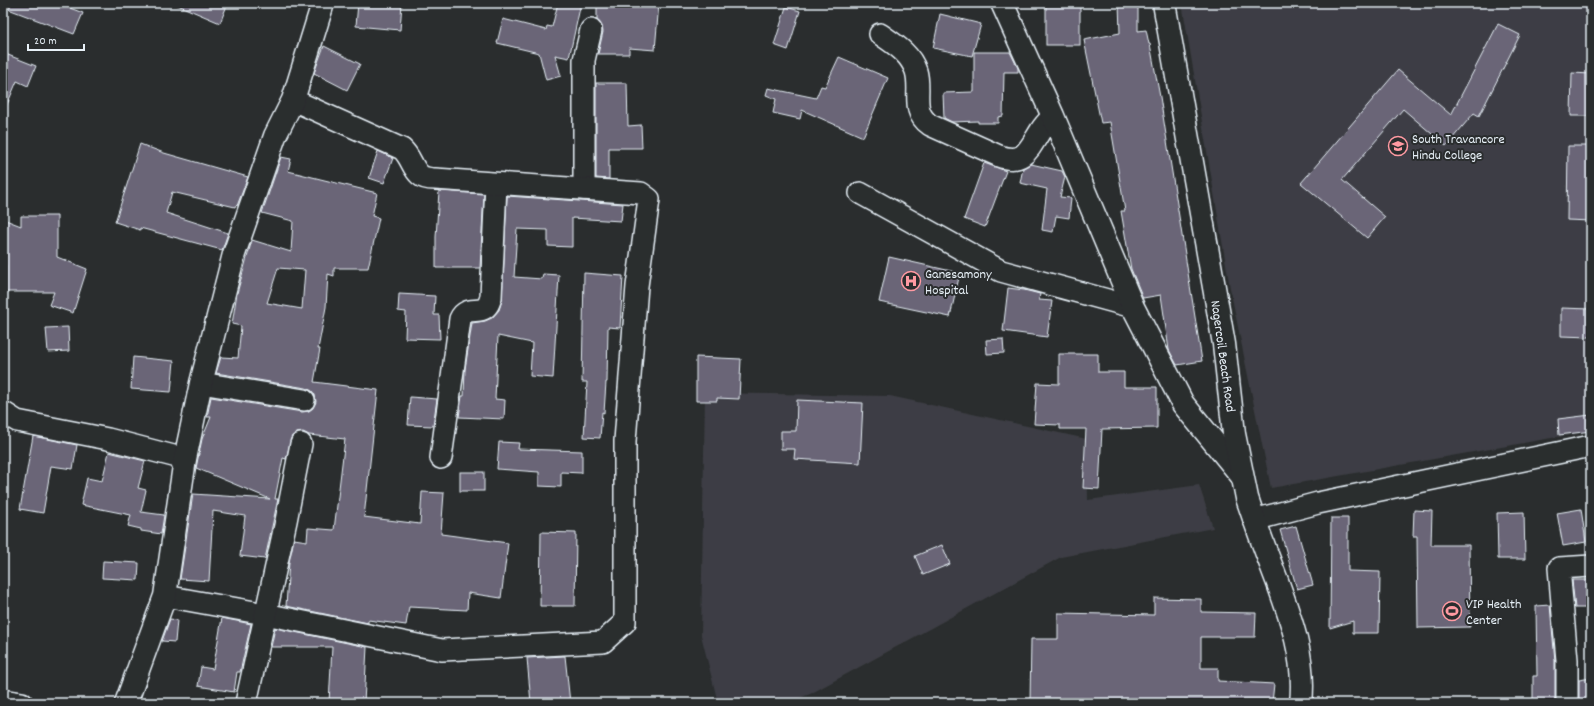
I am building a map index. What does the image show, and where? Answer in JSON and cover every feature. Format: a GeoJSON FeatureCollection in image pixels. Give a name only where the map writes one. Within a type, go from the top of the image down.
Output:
{"type":"FeatureCollection","features":[{"type":"Feature","properties":{"kind":"street"},"geometry":{"type":"LineString","coordinates":[[126,703],[165,596],[185,459],[201,384],[234,254],[275,136],[293,100],[322,3]]}},
{"type":"Feature","properties":{"kind":"street"},"geometry":{"type":"LineString","coordinates":[[1002,3],[1053,116],[1133,307],[1183,404],[1242,478]]}},
{"type":"Feature","properties":{"kind":"street","name":"Nagercoil Beach Road"},"geometry":{"type":"LineString","coordinates":[[1164,3],[1224,344],[1234,434],[1242,478],[1246,498],[1292,624],[1301,660],[1301,703]]}},
{"type":"Feature","properties":{"kind":"street"},"geometry":{"type":"LineString","coordinates":[[584,189],[584,60],[591,30]]}},
{"type":"Feature","properties":{"kind":"street"},"geometry":{"type":"LineString","coordinates":[[880,34],[902,50],[912,64],[916,72],[918,109],[920,116],[930,126],[999,156],[1010,159],[1019,158],[1028,152],[1042,128],[1053,116]]}},
{"type":"Feature","properties":{"kind":"street"},"geometry":{"type":"LineString","coordinates":[[165,596],[265,614],[442,650],[603,642],[625,622],[625,441],[637,286],[649,199],[641,193],[496,184],[423,177],[420,175],[408,154],[402,149],[293,100]]}},
{"type":"Feature","properties":{"kind":"street"},"geometry":{"type":"LineString","coordinates":[[441,458],[460,319],[462,314],[467,311],[482,309],[487,306],[491,297],[496,184]]}},
{"type":"Feature","properties":{"kind":"street"},"geometry":{"type":"LineString","coordinates":[[860,193],[1001,271],[1133,307]]}},
{"type":"Feature","properties":{"kind":"street"},"geometry":{"type":"LineString","coordinates":[[201,384],[304,400]]}},
{"type":"Feature","properties":{"kind":"street"},"geometry":{"type":"LineString","coordinates":[[3,412],[17,421],[108,439],[185,459]]}},
{"type":"Feature","properties":{"kind":"street"},"geometry":{"type":"LineString","coordinates":[[246,703],[286,521],[301,444]]}},
{"type":"Feature","properties":{"kind":"street"},"geometry":{"type":"LineString","coordinates":[[1254,520],[1326,502],[1591,446]]}},
{"type":"Feature","properties":{"kind":"street"},"geometry":{"type":"LineString","coordinates":[[1567,703],[1566,660],[1559,568],[1591,566]]}},
{"type":"Feature","properties":{"kind":"street"},"geometry":{"type":"LineString","coordinates":[[3,700],[22,703]]}},
{"type":"Feature","properties":{"kind":"shaded area","name":"South Travancore Hindu College"},"geometry":{"type":"Polygon","coordinates":[[[1182,3],[1591,3],[1591,431],[1271,488],[1230,288],[1182,3]]]}},
{"type":"Feature","properties":{"kind":"shaded area"},"geometry":{"type":"Polygon","coordinates":[[[705,393],[890,396],[1087,439],[1088,500],[1199,485],[1213,528],[1061,557],[810,694],[787,703],[718,703],[701,635],[705,393]]]}},
{"type":"Feature","properties":{"kind":"building"},"geometry":{"type":"Polygon","coordinates":[[[3,3],[57,3],[83,13],[74,34],[3,7],[3,3]]]}},
{"type":"Feature","properties":{"kind":"building"},"geometry":{"type":"Polygon","coordinates":[[[173,3],[228,3],[220,23],[173,3]]]}},
{"type":"Feature","properties":{"kind":"building"},"geometry":{"type":"Polygon","coordinates":[[[358,3],[402,3],[400,30],[356,26],[358,3]]]}},
{"type":"Feature","properties":{"kind":"building"},"geometry":{"type":"Polygon","coordinates":[[[558,3],[581,3],[569,58],[555,55],[561,76],[546,80],[539,53],[497,43],[503,19],[546,30],[547,26],[552,27],[558,3]]]}},
{"type":"Feature","properties":{"kind":"building"},"geometry":{"type":"Polygon","coordinates":[[[597,3],[659,3],[655,50],[629,48],[629,54],[598,54],[603,32],[602,26],[597,20],[597,3]]]}},
{"type":"Feature","properties":{"kind":"building"},"geometry":{"type":"Polygon","coordinates":[[[1046,3],[1080,3],[1080,45],[1046,45],[1046,3]]]}},
{"type":"Feature","properties":{"kind":"building"},"geometry":{"type":"Polygon","coordinates":[[[1119,3],[1138,3],[1138,31],[1146,30],[1150,44],[1160,97],[1202,361],[1177,365],[1169,350],[1161,295],[1143,298],[1131,269],[1121,211],[1125,211],[1110,122],[1101,123],[1084,40],[1120,33],[1119,3]]]}},
{"type":"Feature","properties":{"kind":"building"},"geometry":{"type":"Polygon","coordinates":[[[786,7],[800,11],[788,50],[774,45],[786,7]]]}},
{"type":"Feature","properties":{"kind":"building"},"geometry":{"type":"Polygon","coordinates":[[[940,14],[981,24],[972,56],[933,48],[940,14]]]}},
{"type":"Feature","properties":{"kind":"building"},"geometry":{"type":"Polygon","coordinates":[[[1498,24],[1520,35],[1479,116],[1474,113],[1446,146],[1403,109],[1342,180],[1385,217],[1367,238],[1301,183],[1398,70],[1451,115],[1498,24]]]}},
{"type":"Feature","properties":{"kind":"building"},"geometry":{"type":"Polygon","coordinates":[[[324,46],[360,64],[347,90],[314,73],[324,46]]]}},
{"type":"Feature","properties":{"kind":"building"},"geometry":{"type":"Polygon","coordinates":[[[974,52],[1010,52],[1018,68],[1018,72],[1004,72],[1003,116],[998,117],[998,123],[978,123],[978,121],[952,122],[944,118],[943,93],[974,92],[974,52]]]}},
{"type":"Feature","properties":{"kind":"building"},"geometry":{"type":"Polygon","coordinates":[[[3,53],[36,66],[28,86],[17,81],[3,114],[3,53]]]}},
{"type":"Feature","properties":{"kind":"building"},"geometry":{"type":"Polygon","coordinates":[[[839,57],[888,78],[863,137],[802,110],[800,119],[773,113],[776,99],[766,95],[768,88],[816,98],[821,86],[825,87],[839,57]]]}},
{"type":"Feature","properties":{"kind":"building"},"geometry":{"type":"Polygon","coordinates":[[[1572,73],[1591,74],[1591,116],[1571,116],[1572,73]]]}},
{"type":"Feature","properties":{"kind":"building"},"geometry":{"type":"Polygon","coordinates":[[[596,83],[627,83],[628,126],[641,125],[642,148],[609,148],[609,179],[596,178],[596,83]]]}},
{"type":"Feature","properties":{"kind":"building"},"geometry":{"type":"Polygon","coordinates":[[[140,144],[164,153],[248,177],[237,206],[236,205],[235,207],[172,192],[166,213],[228,233],[222,250],[140,228],[140,230],[115,222],[140,144]]]}},
{"type":"Feature","properties":{"kind":"building"},"geometry":{"type":"Polygon","coordinates":[[[1568,146],[1591,146],[1591,221],[1567,220],[1568,146]]]}},
{"type":"Feature","properties":{"kind":"building"},"geometry":{"type":"Polygon","coordinates":[[[378,151],[393,158],[384,183],[369,178],[378,151]]]}},
{"type":"Feature","properties":{"kind":"building"},"geometry":{"type":"Polygon","coordinates":[[[281,157],[291,159],[288,171],[377,193],[372,216],[379,218],[368,268],[334,268],[334,276],[328,274],[326,307],[318,349],[320,349],[314,382],[378,390],[364,517],[420,524],[422,492],[444,493],[441,534],[508,543],[501,598],[468,593],[467,610],[409,607],[406,625],[368,620],[368,623],[286,606],[289,562],[294,539],[307,541],[308,528],[334,530],[345,439],[309,435],[303,432],[292,436],[286,459],[283,458],[275,499],[278,499],[265,559],[240,556],[245,516],[213,511],[209,581],[180,579],[193,494],[270,499],[196,468],[202,439],[211,417],[207,417],[211,397],[302,412],[309,411],[313,408],[316,402],[315,395],[312,391],[306,388],[216,373],[221,357],[238,358],[241,326],[232,324],[237,293],[252,240],[291,252],[293,221],[262,213],[281,157]],[[278,268],[267,303],[302,309],[305,270],[278,268]]]}},
{"type":"Feature","properties":{"kind":"building"},"geometry":{"type":"Polygon","coordinates":[[[984,163],[1006,171],[985,227],[964,219],[984,163]]]}},
{"type":"Feature","properties":{"kind":"building"},"geometry":{"type":"Polygon","coordinates":[[[1031,164],[1062,171],[1065,177],[1060,197],[1071,198],[1069,218],[1056,216],[1053,232],[1042,230],[1047,189],[1020,183],[1023,168],[1031,164]]]}},
{"type":"Feature","properties":{"kind":"building"},"geometry":{"type":"Polygon","coordinates":[[[439,191],[484,194],[480,268],[436,268],[436,237],[439,191]]]}},
{"type":"Feature","properties":{"kind":"building"},"geometry":{"type":"Polygon","coordinates":[[[507,196],[623,204],[621,221],[572,218],[572,247],[548,246],[548,230],[517,229],[514,277],[542,279],[543,274],[559,275],[553,378],[530,376],[532,343],[498,336],[495,399],[505,400],[504,419],[459,417],[462,396],[464,396],[465,369],[472,323],[485,321],[492,318],[499,310],[502,300],[507,196]]]}},
{"type":"Feature","properties":{"kind":"building"},"geometry":{"type":"Polygon","coordinates":[[[21,216],[57,216],[57,257],[87,269],[73,313],[49,305],[54,292],[6,292],[6,265],[3,265],[3,219],[21,226],[21,216]]]}},
{"type":"Feature","properties":{"kind":"building"},"geometry":{"type":"Polygon","coordinates":[[[889,257],[960,273],[950,317],[879,302],[889,257]]]}},
{"type":"Feature","properties":{"kind":"building"},"geometry":{"type":"Polygon","coordinates":[[[584,273],[623,276],[620,328],[608,327],[607,382],[604,413],[602,412],[600,438],[584,437],[587,382],[582,382],[584,273]]]}},
{"type":"Feature","properties":{"kind":"building"},"geometry":{"type":"Polygon","coordinates":[[[1008,288],[1040,294],[1039,300],[1052,301],[1047,337],[1003,331],[1008,288]]]}},
{"type":"Feature","properties":{"kind":"building"},"geometry":{"type":"Polygon","coordinates":[[[399,294],[435,296],[434,315],[439,315],[440,339],[405,338],[406,312],[398,311],[399,294]]]}},
{"type":"Feature","properties":{"kind":"building"},"geometry":{"type":"Polygon","coordinates":[[[1561,308],[1591,309],[1591,337],[1561,336],[1561,308]]]}},
{"type":"Feature","properties":{"kind":"building"},"geometry":{"type":"Polygon","coordinates":[[[68,327],[69,351],[48,352],[46,328],[68,327]]]}},
{"type":"Feature","properties":{"kind":"building"},"geometry":{"type":"Polygon","coordinates":[[[1003,339],[1004,353],[987,354],[986,340],[1003,339]]]}},
{"type":"Feature","properties":{"kind":"building"},"geometry":{"type":"Polygon","coordinates":[[[1059,354],[1098,354],[1098,372],[1124,372],[1124,387],[1157,387],[1157,428],[1102,429],[1099,489],[1083,488],[1086,429],[1060,429],[1060,425],[1034,424],[1037,383],[1059,384],[1059,354]]]}},
{"type":"Feature","properties":{"kind":"building"},"geometry":{"type":"Polygon","coordinates":[[[133,357],[174,361],[171,392],[131,389],[133,357]]]}},
{"type":"Feature","properties":{"kind":"building"},"geometry":{"type":"Polygon","coordinates":[[[696,357],[741,359],[739,399],[717,398],[717,401],[696,401],[696,357]]]}},
{"type":"Feature","properties":{"kind":"building"},"geometry":{"type":"Polygon","coordinates":[[[410,397],[437,399],[433,426],[408,425],[410,397]]]}},
{"type":"Feature","properties":{"kind":"building"},"geometry":{"type":"Polygon","coordinates":[[[797,400],[863,403],[860,463],[794,459],[795,449],[781,449],[781,431],[796,431],[797,400]]]}},
{"type":"Feature","properties":{"kind":"building"},"geometry":{"type":"Polygon","coordinates":[[[1591,415],[1591,431],[1559,435],[1558,419],[1591,415]]]}},
{"type":"Feature","properties":{"kind":"building"},"geometry":{"type":"Polygon","coordinates":[[[33,436],[77,445],[73,469],[51,466],[43,513],[20,509],[33,436]]]}},
{"type":"Feature","properties":{"kind":"building"},"geometry":{"type":"Polygon","coordinates":[[[499,442],[519,443],[518,449],[582,451],[582,473],[561,472],[561,487],[539,486],[539,472],[497,469],[499,442]]]}},
{"type":"Feature","properties":{"kind":"building"},"geometry":{"type":"Polygon","coordinates":[[[109,452],[145,461],[138,488],[146,490],[141,512],[164,515],[161,534],[141,531],[141,529],[128,526],[131,515],[81,505],[87,478],[102,481],[109,452]]]}},
{"type":"Feature","properties":{"kind":"building"},"geometry":{"type":"Polygon","coordinates":[[[460,472],[484,472],[484,491],[460,491],[460,472]]]}},
{"type":"Feature","properties":{"kind":"building"},"geometry":{"type":"Polygon","coordinates":[[[1581,509],[1586,542],[1563,546],[1557,513],[1581,509]]]}},
{"type":"Feature","properties":{"kind":"building"},"geometry":{"type":"Polygon","coordinates":[[[1414,510],[1432,511],[1431,545],[1469,545],[1470,627],[1418,628],[1417,536],[1413,536],[1414,510]]]}},
{"type":"Feature","properties":{"kind":"building"},"geometry":{"type":"Polygon","coordinates":[[[1524,512],[1525,559],[1498,559],[1497,513],[1524,512]]]}},
{"type":"Feature","properties":{"kind":"building"},"geometry":{"type":"Polygon","coordinates":[[[1331,518],[1348,518],[1348,571],[1380,572],[1379,633],[1353,633],[1353,621],[1330,628],[1331,518]]]}},
{"type":"Feature","properties":{"kind":"building"},"geometry":{"type":"Polygon","coordinates":[[[1296,526],[1313,585],[1297,589],[1280,530],[1296,526]]]}},
{"type":"Feature","properties":{"kind":"building"},"geometry":{"type":"Polygon","coordinates":[[[541,532],[576,533],[575,606],[540,606],[541,532]]]}},
{"type":"Feature","properties":{"kind":"building"},"geometry":{"type":"Polygon","coordinates":[[[942,545],[950,564],[923,575],[915,556],[942,545]]]}},
{"type":"Feature","properties":{"kind":"building"},"geometry":{"type":"Polygon","coordinates":[[[103,561],[139,563],[138,580],[102,578],[103,561]]]}},
{"type":"Feature","properties":{"kind":"building"},"geometry":{"type":"Polygon","coordinates":[[[1572,580],[1591,580],[1591,608],[1575,608],[1572,580]]]}},
{"type":"Feature","properties":{"kind":"building"},"geometry":{"type":"Polygon","coordinates":[[[1154,598],[1201,599],[1201,612],[1256,613],[1255,637],[1201,637],[1201,668],[1218,668],[1218,681],[1274,684],[1272,703],[1030,703],[1031,639],[1058,639],[1058,613],[1154,615],[1154,598]]]}},
{"type":"Feature","properties":{"kind":"building"},"geometry":{"type":"Polygon","coordinates":[[[1550,605],[1555,661],[1555,703],[1533,703],[1533,676],[1537,676],[1536,606],[1550,605]]]}},
{"type":"Feature","properties":{"kind":"building"},"geometry":{"type":"Polygon","coordinates":[[[222,618],[251,624],[240,672],[237,672],[234,692],[198,686],[201,667],[213,669],[222,618]]]}},
{"type":"Feature","properties":{"kind":"building"},"geometry":{"type":"Polygon","coordinates":[[[170,619],[177,620],[175,642],[162,641],[170,619]]]}},
{"type":"Feature","properties":{"kind":"building"},"geometry":{"type":"Polygon","coordinates":[[[275,628],[367,647],[364,703],[329,703],[332,647],[271,647],[275,628]]]}},
{"type":"Feature","properties":{"kind":"building"},"geometry":{"type":"Polygon","coordinates":[[[565,656],[570,703],[531,703],[527,658],[565,656]]]}},
{"type":"Feature","properties":{"kind":"building"},"geometry":{"type":"Polygon","coordinates":[[[1591,678],[1591,703],[1579,703],[1579,680],[1591,678]]]}},
{"type":"Feature","properties":{"kind":"place","name":"South Travancore Hindu College"},"geometry":{"type":"Point","coordinates":[1398,146]}},
{"type":"Feature","properties":{"kind":"place","name":"Ganesamony Hospital"},"geometry":{"type":"Point","coordinates":[911,281]}},
{"type":"Feature","properties":{"kind":"place","name":"VIP Health Center"},"geometry":{"type":"Point","coordinates":[1452,611]}}]}
